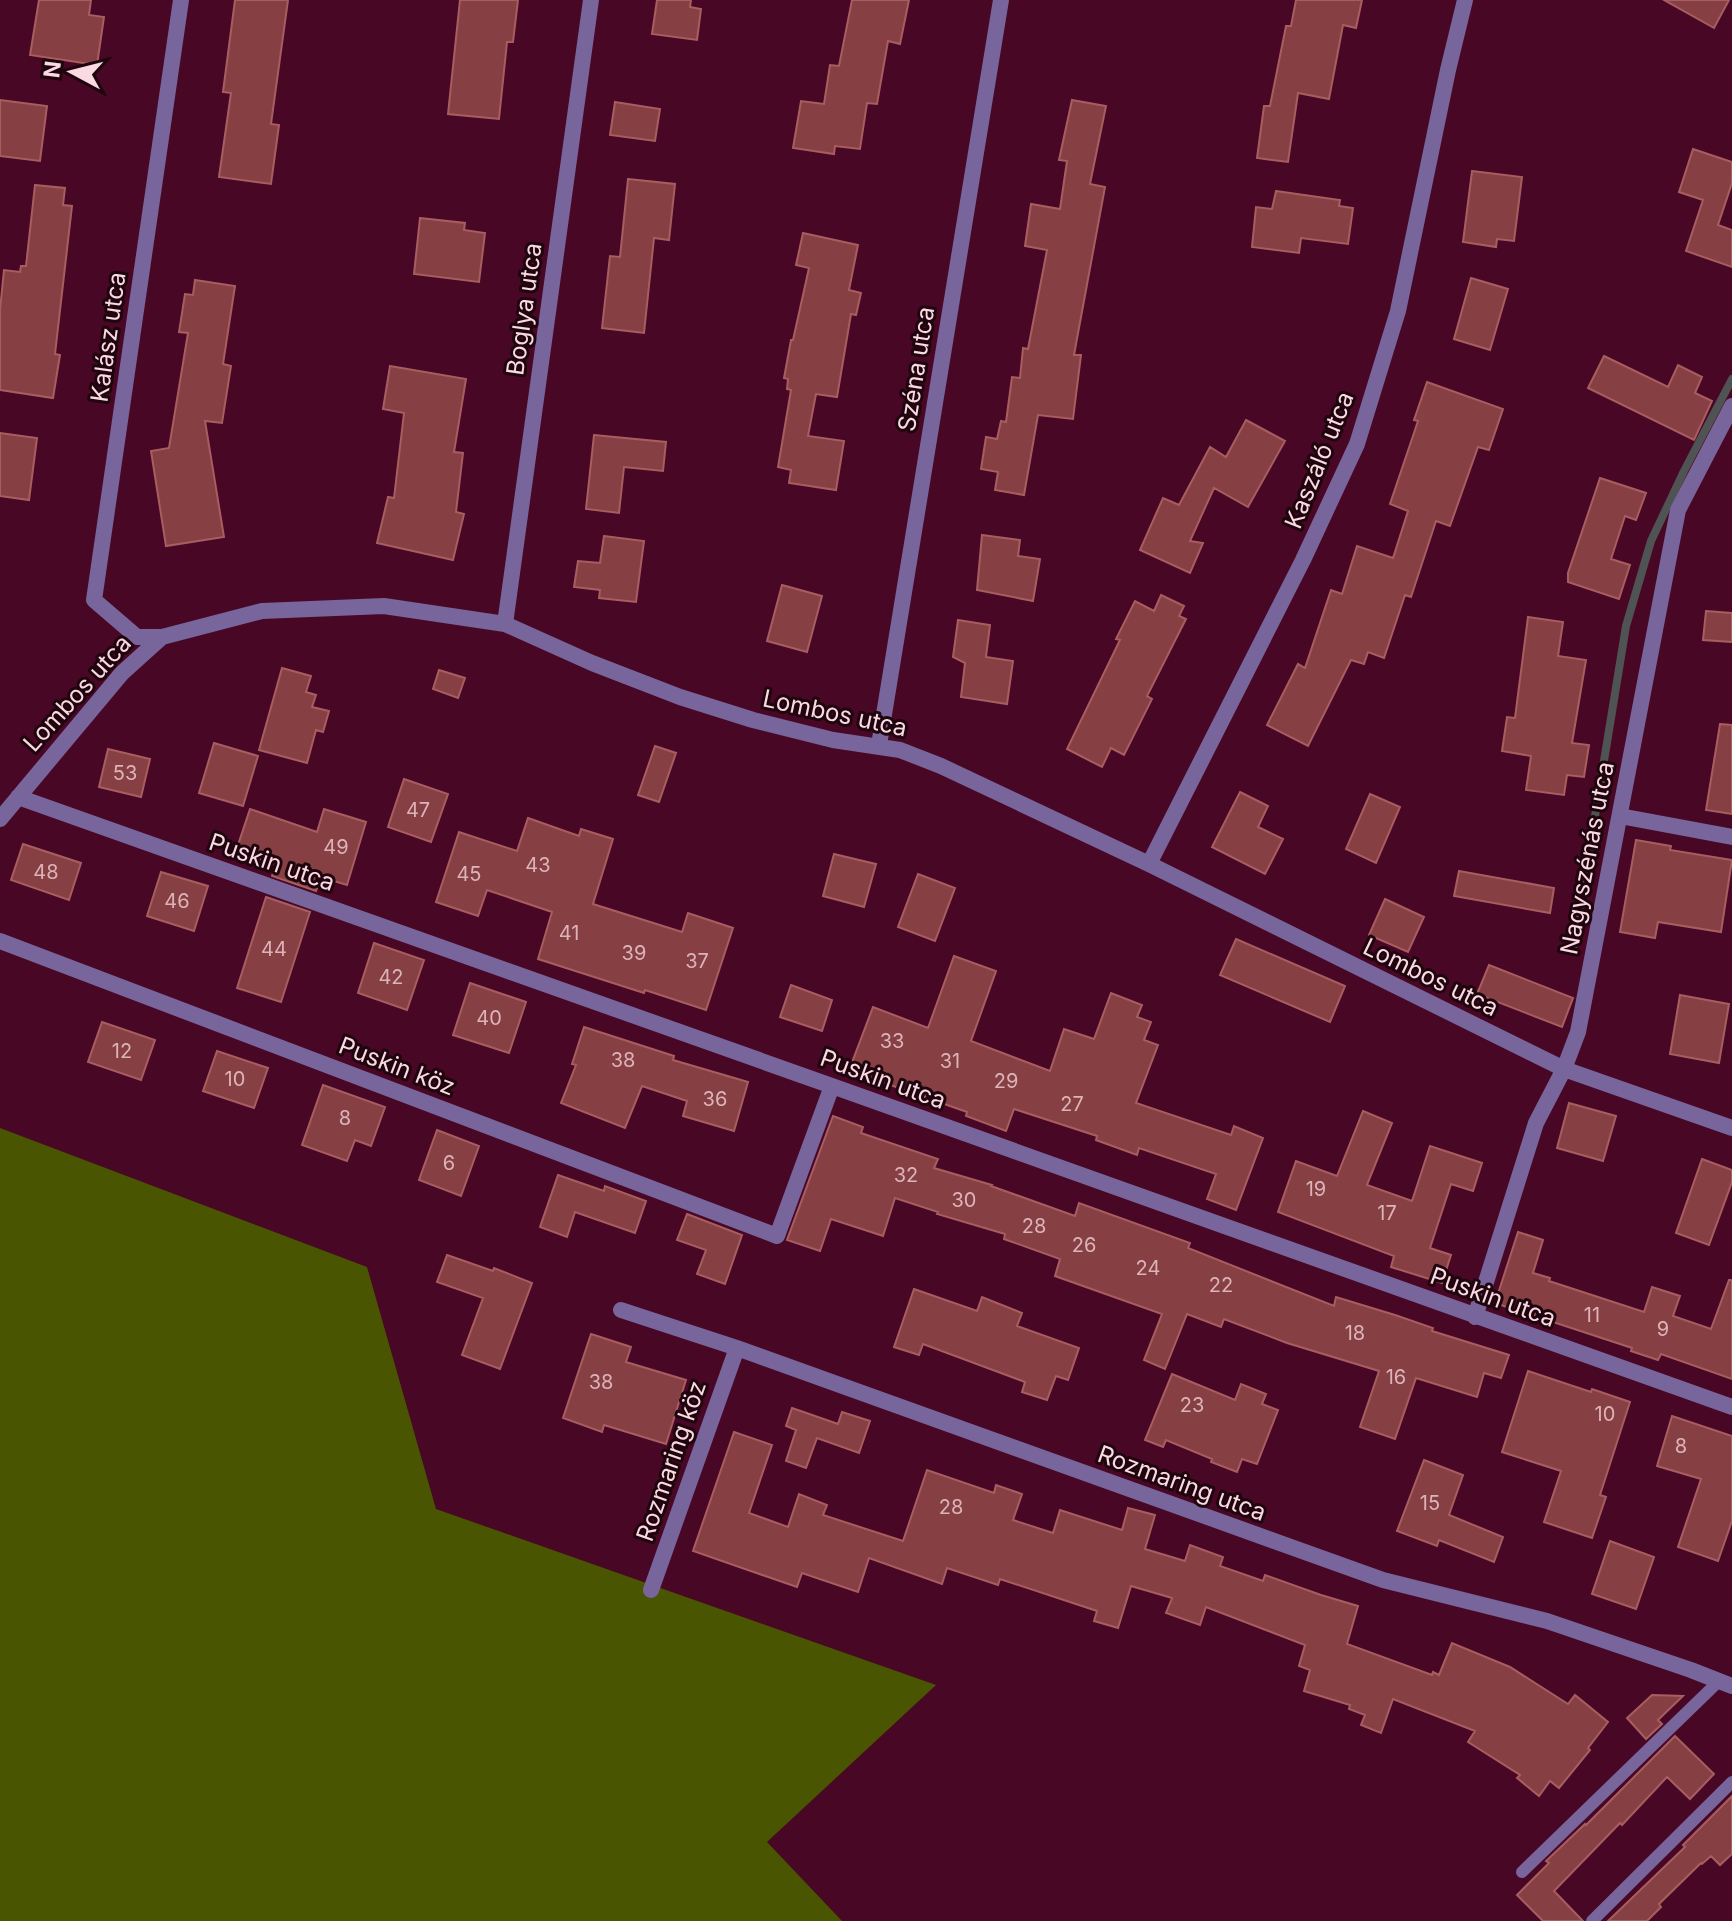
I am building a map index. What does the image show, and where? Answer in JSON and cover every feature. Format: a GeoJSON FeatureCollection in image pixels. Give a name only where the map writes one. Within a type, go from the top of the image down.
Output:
{"type":"FeatureCollection","features":[{"type":"Feature","properties":{"kind":"street","name":"Kalász utca"},"geometry":{"type":"LineString","coordinates":[[162,637],[137,637],[94,600],[181,0]]}},
{"type":"Feature","properties":{"kind":"street","name":"Boglya utca"},"geometry":{"type":"LineString","coordinates":[[505,624],[591,0]]}},
{"type":"Feature","properties":{"kind":"street","name":"Széna utca"},"geometry":{"type":"LineString","coordinates":[[879,745],[1001,0]]}},
{"type":"Feature","properties":{"kind":"street","name":"Kaszáló utca"},"geometry":{"type":"LineString","coordinates":[[1149,864],[1303,560],[1357,444],[1398,311],[1465,0]]}},
{"type":"Feature","properties":{"kind":"street","name":"Nagyszénás utca"},"geometry":{"type":"LineString","coordinates":[[1475,1317],[1536,1123],[1564,1069],[1578,1032],[1678,510],[1732,406]]}},
{"type":"Feature","properties":{"kind":"street","name":"Lombos utca"},"geometry":{"type":"LineString","coordinates":[[0,819],[122,673],[162,637],[262,611],[384,606],[505,624],[592,663],[680,697],[833,740],[900,750],[941,766],[1149,864],[1564,1069],[1732,1128]]}},
{"type":"Feature","properties":{"kind":"street","name":"Puskin utca"},"geometry":{"type":"LineString","coordinates":[[18,797],[1732,1407]]}},
{"type":"Feature","properties":{"kind":"street"},"geometry":{"type":"LineString","coordinates":[[1620,816],[1732,837]]}},
{"type":"Feature","properties":{"kind":"street","name":"Puskin köz"},"geometry":{"type":"LineString","coordinates":[[0,941],[777,1236],[832,1086]]}},
{"type":"Feature","properties":{"kind":"street","name":"Rozmaring utca"},"geometry":{"type":"LineString","coordinates":[[621,1310],[737,1348],[1383,1580],[1547,1621],[1726,1684]]}},
{"type":"Feature","properties":{"kind":"street","name":"Rozmaring köz"},"geometry":{"type":"LineString","coordinates":[[651,1590],[737,1348]]}},
{"type":"Feature","properties":{"kind":"lane"},"geometry":{"type":"LineString","coordinates":[[1522,1872],[1726,1684]]}},
{"type":"Feature","properties":{"kind":"lane"},"geometry":{"type":"LineString","coordinates":[[1592,1921],[1732,1782]]}},
{"type":"Feature","properties":{"kind":"green space"},"geometry":{"type":"Polygon","coordinates":[[[0,1128],[367,1267],[436,1509],[936,1685],[767,1842],[842,1921],[0,1921],[0,1128]]]}},
{"type":"Feature","properties":{"kind":"building"},"geometry":{"type":"Polygon","coordinates":[[[39,0],[91,0],[89,15],[104,17],[97,65],[30,55],[39,0]]]}},
{"type":"Feature","properties":{"kind":"building"},"geometry":{"type":"Polygon","coordinates":[[[235,0],[288,0],[271,124],[279,125],[271,184],[219,177],[231,93],[223,92],[235,0]]]}},
{"type":"Feature","properties":{"kind":"building"},"geometry":{"type":"Polygon","coordinates":[[[460,0],[518,0],[513,42],[507,42],[499,119],[448,114],[460,0]]]}},
{"type":"Feature","properties":{"kind":"building"},"geometry":{"type":"Polygon","coordinates":[[[657,0],[691,0],[690,7],[701,9],[697,40],[652,34],[657,0]]]}},
{"type":"Feature","properties":{"kind":"building"},"geometry":{"type":"Polygon","coordinates":[[[852,0],[909,0],[900,44],[888,41],[877,104],[867,103],[860,149],[835,146],[834,154],[793,148],[801,101],[824,104],[830,65],[839,66],[852,0]]]}},
{"type":"Feature","properties":{"kind":"building"},"geometry":{"type":"Polygon","coordinates":[[[1296,0],[1362,0],[1356,28],[1343,25],[1329,99],[1298,93],[1288,162],[1257,158],[1264,106],[1270,106],[1286,26],[1291,26],[1296,0]]]}},
{"type":"Feature","properties":{"kind":"building"},"geometry":{"type":"Polygon","coordinates":[[[1664,0],[1729,0],[1714,28],[1664,0]]]}},
{"type":"Feature","properties":{"kind":"building"},"geometry":{"type":"Polygon","coordinates":[[[0,100],[47,106],[40,161],[0,156],[0,100]]]}},
{"type":"Feature","properties":{"kind":"building"},"geometry":{"type":"Polygon","coordinates":[[[1072,100],[1106,106],[1090,184],[1105,187],[1074,355],[1081,355],[1073,419],[1038,415],[1024,495],[995,490],[998,472],[981,469],[986,437],[997,439],[1001,421],[1006,422],[1012,377],[1020,378],[1023,348],[1028,349],[1047,250],[1025,246],[1031,204],[1060,209],[1067,161],[1059,160],[1072,100]]]}},
{"type":"Feature","properties":{"kind":"building"},"geometry":{"type":"Polygon","coordinates":[[[615,102],[660,109],[655,141],[610,135],[615,102]]]}},
{"type":"Feature","properties":{"kind":"building"},"geometry":{"type":"Polygon","coordinates":[[[1693,149],[1732,162],[1732,183],[1718,225],[1732,230],[1732,267],[1686,251],[1703,200],[1679,192],[1693,149]]]}},
{"type":"Feature","properties":{"kind":"building"},"geometry":{"type":"Polygon","coordinates":[[[1472,171],[1522,177],[1514,241],[1497,239],[1496,247],[1463,242],[1472,171]]]}},
{"type":"Feature","properties":{"kind":"building"},"geometry":{"type":"Polygon","coordinates":[[[628,179],[675,184],[669,240],[654,238],[644,333],[602,328],[610,256],[620,257],[628,179]]]}},
{"type":"Feature","properties":{"kind":"building"},"geometry":{"type":"Polygon","coordinates":[[[35,185],[65,188],[63,205],[72,206],[55,354],[60,355],[53,398],[0,390],[0,310],[4,270],[20,272],[21,266],[26,266],[35,185]]]}},
{"type":"Feature","properties":{"kind":"building"},"geometry":{"type":"Polygon","coordinates":[[[1276,191],[1340,200],[1339,206],[1353,208],[1348,244],[1301,238],[1299,253],[1252,247],[1256,207],[1272,209],[1276,191]]]}},
{"type":"Feature","properties":{"kind":"building"},"geometry":{"type":"Polygon","coordinates":[[[420,218],[465,223],[464,230],[485,233],[479,282],[414,274],[420,218]]]}},
{"type":"Feature","properties":{"kind":"building"},"geometry":{"type":"Polygon","coordinates":[[[803,233],[858,245],[849,290],[861,293],[856,315],[851,314],[837,397],[816,394],[808,436],[844,441],[836,490],[789,483],[791,470],[778,467],[791,390],[787,389],[788,379],[784,378],[809,268],[796,265],[803,233]]]}},
{"type":"Feature","properties":{"kind":"building"},"geometry":{"type":"Polygon","coordinates":[[[1471,278],[1508,289],[1490,350],[1454,339],[1471,278]]]}},
{"type":"Feature","properties":{"kind":"building"},"geometry":{"type":"Polygon","coordinates":[[[195,280],[235,286],[223,364],[231,366],[222,423],[205,421],[224,537],[166,546],[151,451],[169,448],[188,333],[179,332],[185,294],[193,295],[195,280]]]}},
{"type":"Feature","properties":{"kind":"building"},"geometry":{"type":"Polygon","coordinates":[[[1604,356],[1668,387],[1678,365],[1702,377],[1695,393],[1712,401],[1694,440],[1588,388],[1604,356]]]}},
{"type":"Feature","properties":{"kind":"building"},"geometry":{"type":"Polygon","coordinates":[[[390,366],[466,379],[454,452],[463,453],[456,512],[464,514],[453,560],[377,543],[388,497],[394,498],[404,413],[383,409],[390,366]]]}},
{"type":"Feature","properties":{"kind":"building"},"geometry":{"type":"Polygon","coordinates":[[[1427,382],[1503,409],[1489,450],[1478,447],[1450,526],[1436,521],[1411,597],[1405,595],[1384,658],[1368,652],[1364,664],[1351,660],[1308,746],[1267,725],[1298,664],[1305,668],[1331,590],[1342,594],[1357,546],[1393,558],[1408,511],[1390,504],[1418,421],[1414,420],[1427,382]]]}},
{"type":"Feature","properties":{"kind":"building"},"geometry":{"type":"Polygon","coordinates":[[[1246,420],[1285,441],[1248,507],[1214,488],[1190,541],[1203,543],[1190,573],[1140,550],[1163,498],[1179,505],[1210,447],[1226,457],[1246,420]]]}},
{"type":"Feature","properties":{"kind":"building"},"geometry":{"type":"Polygon","coordinates":[[[0,433],[37,438],[29,500],[0,496],[0,433]]]}},
{"type":"Feature","properties":{"kind":"building"},"geometry":{"type":"Polygon","coordinates":[[[594,435],[666,442],[663,471],[624,467],[619,513],[586,509],[594,435]]]}},
{"type":"Feature","properties":{"kind":"building"},"geometry":{"type":"Polygon","coordinates":[[[1600,478],[1646,493],[1636,520],[1625,516],[1611,559],[1630,565],[1619,599],[1568,582],[1568,573],[1600,478]]]}},
{"type":"Feature","properties":{"kind":"building"},"geometry":{"type":"Polygon","coordinates":[[[982,535],[1020,540],[1018,556],[1040,559],[1033,601],[977,590],[982,535]]]}},
{"type":"Feature","properties":{"kind":"building"},"geometry":{"type":"Polygon","coordinates":[[[604,536],[644,541],[636,602],[599,598],[600,590],[574,587],[578,561],[600,563],[604,536]]]}},
{"type":"Feature","properties":{"kind":"building"},"geometry":{"type":"Polygon","coordinates":[[[782,585],[822,596],[807,652],[767,641],[782,585]]]}},
{"type":"Feature","properties":{"kind":"building"},"geometry":{"type":"Polygon","coordinates":[[[1161,595],[1184,606],[1179,616],[1186,619],[1147,696],[1152,699],[1124,755],[1111,748],[1102,767],[1067,749],[1120,640],[1116,639],[1135,601],[1154,611],[1161,595]]]}},
{"type":"Feature","properties":{"kind":"building"},"geometry":{"type":"Polygon","coordinates":[[[1706,611],[1732,613],[1732,642],[1703,640],[1706,611]]]}},
{"type":"Feature","properties":{"kind":"building"},"geometry":{"type":"Polygon","coordinates":[[[1528,617],[1563,622],[1558,656],[1586,660],[1572,743],[1589,745],[1584,777],[1567,775],[1564,795],[1526,790],[1531,756],[1502,751],[1507,717],[1515,718],[1528,617]]]}},
{"type":"Feature","properties":{"kind":"building"},"geometry":{"type":"Polygon","coordinates":[[[958,620],[990,625],[986,657],[1013,661],[1007,704],[961,697],[965,663],[953,657],[958,620]]]}},
{"type":"Feature","properties":{"kind":"building"},"geometry":{"type":"Polygon","coordinates":[[[282,668],[311,676],[306,692],[316,695],[312,707],[329,711],[323,732],[316,730],[307,763],[259,750],[282,668]]]}},
{"type":"Feature","properties":{"kind":"building"},"geometry":{"type":"Polygon","coordinates":[[[439,670],[465,678],[458,698],[433,689],[439,670]]]}},
{"type":"Feature","properties":{"kind":"building"},"geometry":{"type":"Polygon","coordinates":[[[1720,724],[1732,725],[1732,814],[1706,810],[1720,724]]]}},
{"type":"Feature","properties":{"kind":"building"},"geometry":{"type":"Polygon","coordinates":[[[214,743],[258,756],[243,806],[199,793],[214,743]]]}},
{"type":"Feature","properties":{"kind":"building"},"geometry":{"type":"Polygon","coordinates":[[[655,746],[676,753],[659,802],[638,795],[655,746]]]}},
{"type":"Feature","properties":{"kind":"building"},"geometry":{"type":"Polygon","coordinates":[[[108,749],[150,759],[141,797],[99,787],[108,749]]]}},
{"type":"Feature","properties":{"kind":"building"},"geometry":{"type":"Polygon","coordinates":[[[404,779],[448,794],[431,842],[388,827],[404,779]]]}},
{"type":"Feature","properties":{"kind":"building"},"geometry":{"type":"Polygon","coordinates":[[[1240,792],[1268,806],[1258,827],[1283,839],[1265,874],[1212,847],[1240,792]]]}},
{"type":"Feature","properties":{"kind":"building"},"geometry":{"type":"Polygon","coordinates":[[[1370,794],[1400,807],[1376,863],[1346,849],[1370,794]]]}},
{"type":"Feature","properties":{"kind":"building"},"geometry":{"type":"Polygon","coordinates":[[[250,809],[317,832],[324,809],[366,822],[347,885],[321,877],[316,891],[272,876],[276,865],[236,851],[250,809]]]}},
{"type":"Feature","properties":{"kind":"building"},"geometry":{"type":"Polygon","coordinates":[[[528,818],[579,836],[581,829],[613,839],[593,904],[682,932],[688,913],[733,928],[706,1010],[538,959],[552,912],[487,890],[478,916],[436,902],[459,832],[517,851],[528,818]]]}},
{"type":"Feature","properties":{"kind":"building"},"geometry":{"type":"Polygon","coordinates":[[[1636,840],[1671,846],[1670,850],[1732,860],[1721,932],[1658,922],[1655,938],[1620,932],[1636,840]]]}},
{"type":"Feature","properties":{"kind":"building"},"geometry":{"type":"Polygon","coordinates":[[[23,844],[81,863],[69,900],[11,880],[23,844]]]}},
{"type":"Feature","properties":{"kind":"building"},"geometry":{"type":"Polygon","coordinates":[[[834,854],[876,864],[864,907],[823,896],[834,854]]]}},
{"type":"Feature","properties":{"kind":"building"},"geometry":{"type":"Polygon","coordinates":[[[1459,871],[1554,888],[1550,913],[1454,896],[1459,871]]]}},
{"type":"Feature","properties":{"kind":"building"},"geometry":{"type":"Polygon","coordinates":[[[161,872],[208,886],[194,931],[147,916],[161,872]]]}},
{"type":"Feature","properties":{"kind":"building"},"geometry":{"type":"Polygon","coordinates":[[[918,874],[955,888],[935,941],[898,927],[918,874]]]}},
{"type":"Feature","properties":{"kind":"building"},"geometry":{"type":"Polygon","coordinates":[[[266,897],[310,912],[281,1002],[237,988],[266,897]]]}},
{"type":"Feature","properties":{"kind":"building"},"geometry":{"type":"Polygon","coordinates":[[[1385,899],[1424,917],[1408,952],[1369,935],[1385,899]]]}},
{"type":"Feature","properties":{"kind":"building"},"geometry":{"type":"Polygon","coordinates":[[[1236,939],[1345,986],[1330,1022],[1220,975],[1236,939]]]}},
{"type":"Feature","properties":{"kind":"building"},"geometry":{"type":"Polygon","coordinates":[[[374,943],[424,960],[407,1010],[358,993],[374,943]]]}},
{"type":"Feature","properties":{"kind":"building"},"geometry":{"type":"Polygon","coordinates":[[[954,956],[996,971],[971,1041],[1050,1071],[1064,1029],[1094,1039],[1111,993],[1142,1005],[1137,1017],[1151,1022],[1144,1040],[1158,1045],[1136,1103],[1231,1135],[1234,1126],[1263,1138],[1236,1210],[1207,1199],[1216,1174],[1139,1148],[1137,1155],[1096,1140],[1097,1136],[1014,1109],[1006,1131],[966,1116],[967,1112],[848,1073],[873,1007],[928,1028],[954,956]]]}},
{"type":"Feature","properties":{"kind":"building"},"geometry":{"type":"Polygon","coordinates":[[[1489,965],[1573,998],[1562,1027],[1477,994],[1489,965]]]}},
{"type":"Feature","properties":{"kind":"building"},"geometry":{"type":"Polygon","coordinates":[[[470,983],[526,1002],[509,1053],[453,1035],[470,983]]]}},
{"type":"Feature","properties":{"kind":"building"},"geometry":{"type":"Polygon","coordinates":[[[791,985],[832,1000],[822,1031],[780,1017],[791,985]]]}},
{"type":"Feature","properties":{"kind":"building"},"geometry":{"type":"Polygon","coordinates":[[[1680,995],[1729,1004],[1719,1063],[1670,1054],[1680,995]]]}},
{"type":"Feature","properties":{"kind":"building"},"geometry":{"type":"Polygon","coordinates":[[[102,1022],[155,1040],[141,1080],[88,1062],[102,1022]]]}},
{"type":"Feature","properties":{"kind":"building"},"geometry":{"type":"Polygon","coordinates":[[[584,1027],[674,1056],[673,1060],[748,1082],[734,1131],[683,1116],[687,1101],[642,1086],[625,1128],[561,1103],[576,1065],[572,1064],[584,1027]]]}},
{"type":"Feature","properties":{"kind":"building"},"geometry":{"type":"Polygon","coordinates":[[[217,1051],[268,1068],[254,1108],[203,1091],[217,1051]]]}},
{"type":"Feature","properties":{"kind":"building"},"geometry":{"type":"Polygon","coordinates":[[[323,1085],[385,1107],[371,1146],[355,1140],[347,1161],[302,1145],[323,1085]]]}},
{"type":"Feature","properties":{"kind":"building"},"geometry":{"type":"Polygon","coordinates":[[[1569,1103],[1616,1116],[1603,1161],[1557,1148],[1569,1103]]]}},
{"type":"Feature","properties":{"kind":"building"},"geometry":{"type":"Polygon","coordinates":[[[1363,1111],[1392,1123],[1367,1185],[1412,1201],[1430,1146],[1482,1163],[1473,1191],[1451,1184],[1430,1248],[1451,1255],[1442,1283],[1391,1267],[1394,1256],[1278,1212],[1296,1161],[1337,1176],[1363,1111]]]}},
{"type":"Feature","properties":{"kind":"building"},"geometry":{"type":"Polygon","coordinates":[[[833,1116],[863,1127],[861,1133],[938,1159],[934,1168],[992,1185],[1075,1216],[1079,1203],[1190,1243],[1188,1248],[1334,1306],[1336,1297],[1509,1355],[1501,1378],[1484,1373],[1477,1397],[1416,1378],[1395,1439],[1360,1427],[1379,1371],[1287,1343],[1224,1319],[1221,1327],[1187,1314],[1165,1369],[1144,1360],[1162,1314],[1055,1276],[1060,1259],[1004,1239],[1005,1234],[938,1212],[895,1198],[883,1236],[831,1219],[820,1251],[787,1240],[833,1116]]]}},
{"type":"Feature","properties":{"kind":"building"},"geometry":{"type":"Polygon","coordinates":[[[437,1130],[479,1146],[461,1196],[419,1180],[437,1130]]]}},
{"type":"Feature","properties":{"kind":"building"},"geometry":{"type":"Polygon","coordinates":[[[1702,1159],[1732,1170],[1732,1182],[1709,1245],[1676,1233],[1702,1159]]]}},
{"type":"Feature","properties":{"kind":"building"},"geometry":{"type":"Polygon","coordinates":[[[558,1175],[604,1191],[605,1186],[646,1201],[635,1233],[575,1212],[567,1237],[540,1227],[558,1175]]]}},
{"type":"Feature","properties":{"kind":"building"},"geometry":{"type":"Polygon","coordinates":[[[687,1214],[742,1235],[725,1284],[697,1274],[706,1250],[677,1240],[687,1214]]]}},
{"type":"Feature","properties":{"kind":"building"},"geometry":{"type":"Polygon","coordinates":[[[1518,1232],[1543,1240],[1533,1273],[1644,1312],[1652,1287],[1680,1296],[1673,1316],[1711,1329],[1729,1280],[1732,1280],[1732,1379],[1661,1354],[1658,1360],[1631,1351],[1632,1348],[1495,1303],[1518,1232]]]}},
{"type":"Feature","properties":{"kind":"building"},"geometry":{"type":"Polygon","coordinates":[[[447,1255],[532,1283],[500,1369],[462,1355],[483,1298],[437,1282],[447,1255]]]}},
{"type":"Feature","properties":{"kind":"building"},"geometry":{"type":"Polygon","coordinates":[[[914,1289],[977,1311],[982,1297],[1022,1313],[1017,1326],[1079,1348],[1068,1380],[1056,1376],[1047,1400],[1022,1392],[1025,1382],[923,1344],[919,1355],[894,1347],[914,1289]]]}},
{"type":"Feature","properties":{"kind":"building"},"geometry":{"type":"Polygon","coordinates":[[[591,1334],[631,1347],[626,1362],[686,1380],[666,1444],[604,1425],[602,1432],[563,1418],[591,1334]]]}},
{"type":"Feature","properties":{"kind":"building"},"geometry":{"type":"Polygon","coordinates":[[[1528,1371],[1630,1402],[1600,1495],[1606,1497],[1592,1538],[1544,1522],[1561,1471],[1502,1452],[1528,1371]]]}},
{"type":"Feature","properties":{"kind":"building"},"geometry":{"type":"Polygon","coordinates":[[[1172,1374],[1235,1400],[1241,1384],[1266,1394],[1262,1404],[1278,1410],[1257,1464],[1242,1459],[1237,1472],[1166,1440],[1163,1447],[1145,1440],[1172,1374]]]}},
{"type":"Feature","properties":{"kind":"building"},"geometry":{"type":"Polygon","coordinates":[[[792,1408],[838,1424],[842,1412],[870,1421],[859,1453],[817,1438],[806,1468],[786,1461],[796,1430],[786,1426],[792,1408]]]}},
{"type":"Feature","properties":{"kind":"building"},"geometry":{"type":"Polygon","coordinates":[[[1672,1416],[1732,1436],[1732,1521],[1718,1561],[1678,1547],[1701,1479],[1657,1466],[1672,1416]]]}},
{"type":"Feature","properties":{"kind":"building"},"geometry":{"type":"Polygon","coordinates":[[[734,1432],[772,1445],[749,1513],[788,1527],[799,1494],[827,1505],[823,1515],[903,1541],[927,1470],[994,1493],[996,1485],[1022,1494],[1013,1520],[1053,1533],[1060,1510],[1122,1530],[1128,1508],[1155,1515],[1145,1549],[1185,1561],[1190,1545],[1223,1557],[1220,1566],[1263,1581],[1265,1575],[1358,1606],[1347,1644],[1439,1675],[1452,1643],[1510,1667],[1568,1704],[1575,1695],[1608,1722],[1559,1788],[1550,1781],[1539,1796],[1517,1778],[1520,1775],[1468,1742],[1475,1731],[1393,1699],[1381,1733],[1361,1725],[1365,1715],[1349,1709],[1350,1705],[1304,1691],[1310,1670],[1299,1666],[1305,1645],[1206,1607],[1200,1625],[1166,1613],[1172,1598],[1131,1586],[1118,1628],[1094,1621],[1097,1611],[1000,1579],[998,1585],[947,1568],[942,1584],[869,1558],[858,1592],[802,1573],[797,1587],[693,1551],[734,1432]]]}},
{"type":"Feature","properties":{"kind":"building"},"geometry":{"type":"Polygon","coordinates":[[[1424,1460],[1463,1475],[1449,1515],[1503,1537],[1494,1562],[1439,1540],[1437,1546],[1397,1531],[1424,1460]]]}},
{"type":"Feature","properties":{"kind":"building"},"geometry":{"type":"Polygon","coordinates":[[[1610,1541],[1654,1557],[1636,1609],[1592,1594],[1610,1541]]]}},
{"type":"Feature","properties":{"kind":"building"},"geometry":{"type":"Polygon","coordinates":[[[1652,1695],[1683,1696],[1658,1720],[1662,1724],[1646,1739],[1627,1718],[1652,1695]]]}},
{"type":"Feature","properties":{"kind":"building"},"geometry":{"type":"Polygon","coordinates":[[[1675,1736],[1714,1774],[1690,1799],[1667,1777],[1554,1891],[1583,1921],[1543,1921],[1517,1895],[1549,1863],[1546,1861],[1675,1736]]]}},
{"type":"Feature","properties":{"kind":"building"},"geometry":{"type":"Polygon","coordinates":[[[1732,1796],[1732,1854],[1720,1865],[1711,1856],[1701,1863],[1659,1904],[1661,1907],[1647,1921],[1608,1921],[1685,1847],[1683,1845],[1732,1796]]]}},
{"type":"Feature","properties":{"kind":"waterway"},"geometry":{"type":"LineString","coordinates":[[1574,945],[1626,626],[1651,541],[1732,379]]}}]}
